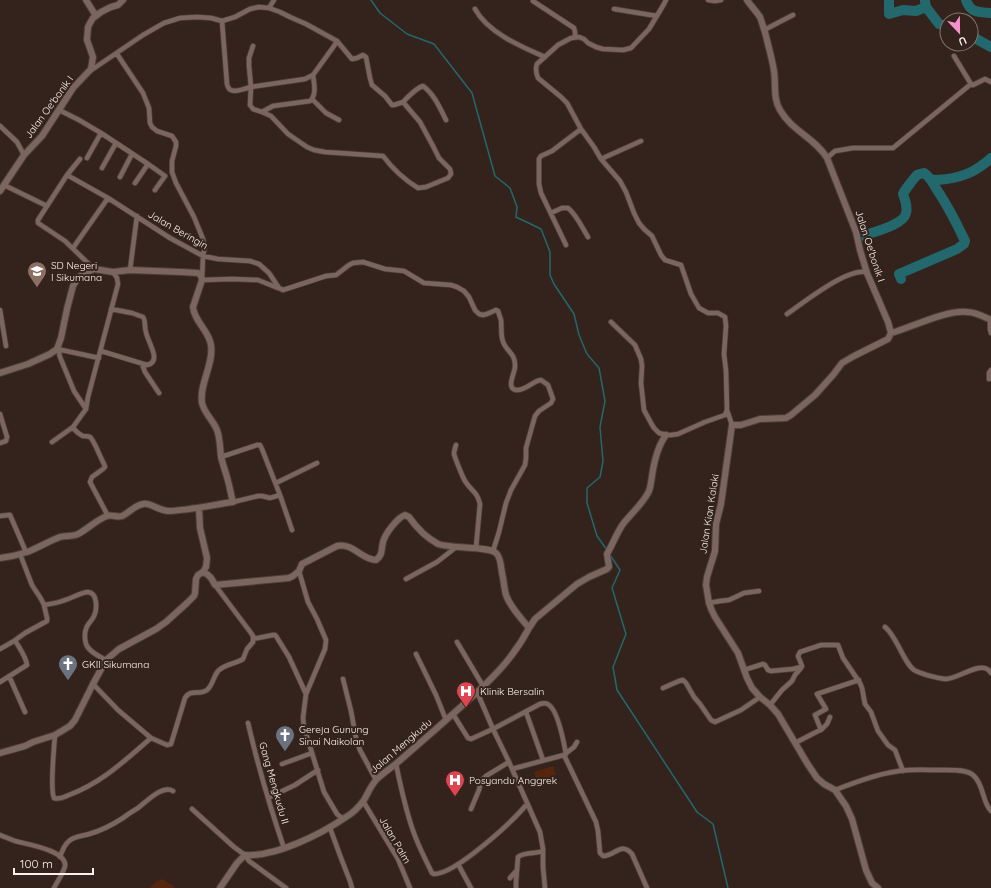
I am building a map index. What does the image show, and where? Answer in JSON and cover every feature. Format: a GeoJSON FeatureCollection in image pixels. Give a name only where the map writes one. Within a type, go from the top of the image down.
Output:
{"type":"FeatureCollection","features":[{"type":"Feature","properties":{"kind":"street"},"geometry":{"type":"LineString","coordinates":[[86,0],[96,16],[101,12],[118,5],[123,0]]}},
{"type":"Feature","properties":{"kind":"street"},"geometry":{"type":"LineString","coordinates":[[269,8],[274,0]]}},
{"type":"Feature","properties":{"kind":"street"},"geometry":{"type":"LineString","coordinates":[[666,0],[648,29],[630,48],[623,50],[603,49],[588,44],[584,39],[575,37],[571,38],[558,45],[537,64],[536,73],[538,78],[561,96],[567,103],[581,129],[594,146],[601,160],[620,181],[634,213],[644,229],[652,236],[661,255],[665,260],[681,265],[691,294],[700,308],[708,313],[718,313],[725,317],[726,326],[724,354],[728,410],[732,425],[742,425],[760,419],[786,418],[815,395],[842,363],[888,339],[891,333],[951,313],[968,312],[991,320],[991,333]]}},
{"type":"Feature","properties":{"kind":"street"},"geometry":{"type":"LineString","coordinates":[[708,0],[721,0]]}},
{"type":"Feature","properties":{"kind":"street","name":"Jalan Oe'bonik I"},"geometry":{"type":"LineString","coordinates":[[746,0],[762,21],[774,70],[777,103],[780,110],[788,122],[818,146],[827,158],[856,232],[867,273],[888,322],[891,333]]}},
{"type":"Feature","properties":{"kind":"street"},"geometry":{"type":"LineString","coordinates":[[533,2],[574,28],[575,37]]}},
{"type":"Feature","properties":{"kind":"street"},"geometry":{"type":"LineString","coordinates":[[86,74],[143,35],[164,23],[197,17],[222,20],[235,17],[250,9],[269,8],[306,24],[336,41],[351,58],[357,58],[363,55],[366,57],[372,85],[385,96],[392,105],[403,102],[420,86],[423,86],[434,97],[446,120]]}},
{"type":"Feature","properties":{"kind":"street"},"geometry":{"type":"LineString","coordinates":[[475,9],[481,19],[492,28],[523,48],[545,57]]}},
{"type":"Feature","properties":{"kind":"street"},"geometry":{"type":"LineString","coordinates":[[614,9],[656,16]]}},
{"type":"Feature","properties":{"kind":"street"},"geometry":{"type":"LineString","coordinates":[[764,30],[793,15]]}},
{"type":"Feature","properties":{"kind":"street","name":"Jalan Oe'bonik I"},"geometry":{"type":"LineString","coordinates":[[2,188],[24,156],[42,136],[72,88],[91,69],[93,57],[87,40],[88,26],[96,16]]}},
{"type":"Feature","properties":{"kind":"street"},"geometry":{"type":"LineString","coordinates":[[222,20],[228,88],[233,91],[305,79],[313,75],[336,41]]}},
{"type":"Feature","properties":{"kind":"street"},"geometry":{"type":"LineString","coordinates":[[253,46],[249,58],[251,88],[250,105],[254,110],[271,116],[288,134],[307,147],[325,152],[383,156],[408,181],[418,188],[423,188],[448,178],[451,171],[439,158],[420,122],[403,102]]}},
{"type":"Feature","properties":{"kind":"street"},"geometry":{"type":"LineString","coordinates":[[117,54],[143,93],[149,108],[150,123],[152,127],[157,131],[172,136],[176,142],[172,161],[172,172],[176,183],[194,216],[205,246],[202,280],[193,307],[194,313],[203,328],[211,347],[210,360],[202,393],[202,402],[204,409],[217,431],[221,457],[233,502]]}},
{"type":"Feature","properties":{"kind":"street"},"geometry":{"type":"LineString","coordinates":[[954,56],[971,84]]}},
{"type":"Feature","properties":{"kind":"street"},"geometry":{"type":"LineString","coordinates":[[262,112],[273,106],[310,101],[314,95],[313,75]]}},
{"type":"Feature","properties":{"kind":"street"},"geometry":{"type":"LineString","coordinates":[[827,158],[835,151],[853,148],[893,148],[971,84],[973,85],[985,79],[991,82]]}},
{"type":"Feature","properties":{"kind":"street"},"geometry":{"type":"LineString","coordinates":[[312,99],[326,114],[339,120]]}},
{"type":"Feature","properties":{"kind":"street"},"geometry":{"type":"LineString","coordinates":[[59,110],[101,133],[165,176],[155,190]]}},
{"type":"Feature","properties":{"kind":"street"},"geometry":{"type":"LineString","coordinates":[[0,126],[17,142],[24,156]]}},
{"type":"Feature","properties":{"kind":"street"},"geometry":{"type":"LineString","coordinates":[[566,245],[541,193],[539,184],[538,159],[552,151],[581,129]]}},
{"type":"Feature","properties":{"kind":"street"},"geometry":{"type":"LineString","coordinates":[[87,158],[101,133]]}},
{"type":"Feature","properties":{"kind":"street"},"geometry":{"type":"LineString","coordinates":[[601,160],[641,141]]}},
{"type":"Feature","properties":{"kind":"street"},"geometry":{"type":"LineString","coordinates":[[102,168],[116,143]]}},
{"type":"Feature","properties":{"kind":"street"},"geometry":{"type":"LineString","coordinates":[[120,177],[132,154]]}},
{"type":"Feature","properties":{"kind":"street"},"geometry":{"type":"LineString","coordinates":[[80,159],[67,175],[38,220],[38,223],[65,241],[94,269]]}},
{"type":"Feature","properties":{"kind":"street"},"geometry":{"type":"LineString","coordinates":[[135,183],[148,164]]}},
{"type":"Feature","properties":{"kind":"street","name":"Jalan Beringin"},"geometry":{"type":"LineString","coordinates":[[67,175],[108,198],[170,238],[203,256],[218,259],[250,261],[259,264],[269,273],[279,288]]}},
{"type":"Feature","properties":{"kind":"street"},"geometry":{"type":"LineString","coordinates":[[2,188],[47,206]]}},
{"type":"Feature","properties":{"kind":"street"},"geometry":{"type":"LineString","coordinates":[[73,248],[108,198]]}},
{"type":"Feature","properties":{"kind":"street"},"geometry":{"type":"LineString","coordinates":[[551,213],[562,208],[568,208],[575,215],[588,237]]}},
{"type":"Feature","properties":{"kind":"street"},"geometry":{"type":"LineString","coordinates":[[130,270],[137,216]]}},
{"type":"Feature","properties":{"kind":"street"},"geometry":{"type":"LineString","coordinates":[[202,280],[258,280],[285,290],[326,276],[336,275],[353,263],[363,262],[385,269],[404,272],[424,283],[451,284],[464,291],[479,314],[483,315],[496,310],[498,311],[501,318],[504,345],[513,355],[516,366],[511,381],[511,387],[517,390],[523,389],[536,381],[542,380],[548,385],[553,399],[551,403],[539,411],[535,416],[526,448],[525,465],[511,490],[506,503],[493,552]]}},
{"type":"Feature","properties":{"kind":"street"},"geometry":{"type":"LineString","coordinates":[[0,373],[28,364],[50,354],[57,349],[73,286],[78,278],[83,274],[94,269],[113,272],[130,270],[195,272],[201,276],[202,280]]}},
{"type":"Feature","properties":{"kind":"street"},"geometry":{"type":"LineString","coordinates":[[787,314],[841,278],[862,271],[867,273]]}},
{"type":"Feature","properties":{"kind":"street"},"geometry":{"type":"LineString","coordinates":[[52,442],[73,427],[86,409],[118,284],[117,278],[113,272]]}},
{"type":"Feature","properties":{"kind":"street"},"geometry":{"type":"LineString","coordinates":[[101,351],[147,365],[154,362],[155,358],[142,315],[111,309]]}},
{"type":"Feature","properties":{"kind":"street"},"geometry":{"type":"LineString","coordinates":[[0,310],[6,346]]}},
{"type":"Feature","properties":{"kind":"street"},"geometry":{"type":"LineString","coordinates":[[610,322],[635,345],[641,358],[641,383],[644,410],[654,428],[659,433],[666,435],[678,434],[725,415],[728,410]]}},
{"type":"Feature","properties":{"kind":"street"},"geometry":{"type":"LineString","coordinates":[[57,349],[99,358]]}},
{"type":"Feature","properties":{"kind":"street"},"geometry":{"type":"LineString","coordinates":[[57,349],[74,391],[86,409]]}},
{"type":"Feature","properties":{"kind":"street"},"geometry":{"type":"LineString","coordinates":[[142,364],[145,372],[160,394]]}},
{"type":"Feature","properties":{"kind":"street"},"geometry":{"type":"LineString","coordinates":[[989,379],[989,372],[991,370]]}},
{"type":"Feature","properties":{"kind":"street"},"geometry":{"type":"LineString","coordinates":[[0,414],[7,437],[6,441],[0,444]]}},
{"type":"Feature","properties":{"kind":"street","name":"Jalan Kian Kalaki"},"geometry":{"type":"LineString","coordinates":[[732,425],[721,504],[716,524],[715,551],[707,577],[706,585],[709,603],[712,611],[738,653],[752,688],[780,717],[794,743],[817,778],[835,790],[846,806],[852,819],[866,870],[872,883],[878,888]]}},
{"type":"Feature","properties":{"kind":"street"},"geometry":{"type":"LineString","coordinates":[[73,427],[78,433],[89,437],[92,440],[104,464],[104,469],[92,478],[90,482],[108,516]]}},
{"type":"Feature","properties":{"kind":"street","name":"Jalan Mengkudu"},"geometry":{"type":"LineString","coordinates":[[245,854],[252,855],[293,846],[330,828],[351,814],[363,801],[376,780],[446,720],[506,663],[521,643],[535,619],[577,584],[607,569],[609,564],[607,554],[617,534],[622,525],[648,492],[659,447],[666,435]]}},
{"type":"Feature","properties":{"kind":"street"},"geometry":{"type":"LineString","coordinates":[[221,457],[260,445],[276,483],[292,530]]}},
{"type":"Feature","properties":{"kind":"street"},"geometry":{"type":"LineString","coordinates":[[456,445],[454,454],[465,481],[479,498],[480,504],[476,548]]}},
{"type":"Feature","properties":{"kind":"street"},"geometry":{"type":"LineString","coordinates":[[276,483],[317,463]]}},
{"type":"Feature","properties":{"kind":"street"},"geometry":{"type":"LineString","coordinates":[[0,558],[23,553],[60,538],[73,536],[108,516],[122,516],[144,504],[149,504],[169,511],[199,508],[258,496],[270,498],[280,495]]}},
{"type":"Feature","properties":{"kind":"street"},"geometry":{"type":"LineString","coordinates":[[0,753],[25,746],[55,735],[66,729],[73,723],[106,660],[119,650],[166,622],[194,596],[196,579],[206,567],[207,558],[200,528],[199,508]]}},
{"type":"Feature","properties":{"kind":"street"},"geometry":{"type":"LineString","coordinates":[[216,585],[289,578],[299,571],[302,564],[341,545],[352,548],[372,560],[376,560],[381,555],[382,545],[388,533],[400,518],[405,515],[433,540],[444,546],[455,548],[476,548],[496,553],[499,559],[504,587],[509,601],[529,628]]}},
{"type":"Feature","properties":{"kind":"street"},"geometry":{"type":"LineString","coordinates":[[0,516],[10,516],[23,553],[31,583],[41,598],[47,618],[46,621],[0,649]]}},
{"type":"Feature","properties":{"kind":"street"},"geometry":{"type":"LineString","coordinates":[[406,579],[437,562],[455,548]]}},
{"type":"Feature","properties":{"kind":"street"},"geometry":{"type":"LineString","coordinates":[[299,571],[308,602],[326,640],[325,649],[306,694],[303,718],[306,735],[324,792],[337,814],[342,819]]}},
{"type":"Feature","properties":{"kind":"street"},"geometry":{"type":"LineString","coordinates":[[93,684],[118,710],[151,738],[167,746],[171,744],[187,695],[206,690],[211,685],[218,671],[227,665],[243,659],[247,649],[253,642],[251,633],[210,576],[203,572]]}},
{"type":"Feature","properties":{"kind":"street"},"geometry":{"type":"LineString","coordinates":[[44,605],[66,600],[85,592],[92,593],[95,598],[96,611],[86,626],[86,641],[88,648],[106,660]]}},
{"type":"Feature","properties":{"kind":"street"},"geometry":{"type":"LineString","coordinates":[[709,603],[728,601],[758,592]]}},
{"type":"Feature","properties":{"kind":"street"},"geometry":{"type":"LineString","coordinates":[[885,627],[893,636],[909,665],[915,671],[947,679],[959,676],[980,667],[987,669],[991,674]]}},
{"type":"Feature","properties":{"kind":"street"},"geometry":{"type":"LineString","coordinates":[[253,639],[273,635],[276,636],[289,657],[306,694]]}},
{"type":"Feature","properties":{"kind":"street"},"geometry":{"type":"LineString","coordinates":[[0,682],[27,665],[26,659],[14,641]]}},
{"type":"Feature","properties":{"kind":"street"},"geometry":{"type":"LineString","coordinates":[[457,642],[483,686]]}},
{"type":"Feature","properties":{"kind":"street"},"geometry":{"type":"LineString","coordinates":[[770,705],[782,690],[792,681],[802,666],[798,655],[803,650],[821,645],[838,645],[843,658],[859,680],[866,706],[871,712],[877,729],[883,739],[896,752],[903,771]]}},
{"type":"Feature","properties":{"kind":"street"},"geometry":{"type":"LineString","coordinates":[[416,654],[436,695],[446,720]]}},
{"type":"Feature","properties":{"kind":"street"},"geometry":{"type":"LineString","coordinates":[[744,670],[763,664],[768,670],[794,669],[801,667]]}},
{"type":"Feature","properties":{"kind":"street"},"geometry":{"type":"LineString","coordinates":[[10,676],[25,712]]}},
{"type":"Feature","properties":{"kind":"street"},"geometry":{"type":"LineString","coordinates":[[343,679],[356,738],[360,750],[376,780]]}},
{"type":"Feature","properties":{"kind":"street"},"geometry":{"type":"LineString","coordinates":[[663,688],[679,680],[683,680],[711,720],[715,722],[740,710],[760,697]]}},
{"type":"Feature","properties":{"kind":"street"},"geometry":{"type":"LineString","coordinates":[[821,730],[815,715],[826,709],[817,694],[859,680]]}},
{"type":"Feature","properties":{"kind":"street"},"geometry":{"type":"LineString","coordinates":[[477,692],[540,832],[543,851],[545,888]]}},
{"type":"Feature","properties":{"kind":"street"},"geometry":{"type":"LineString","coordinates":[[452,714],[468,738],[471,739],[493,730],[544,703],[550,705],[555,712],[558,721],[565,754],[596,822],[601,855],[608,856],[622,848],[628,850],[632,854],[646,888]]}},
{"type":"Feature","properties":{"kind":"street"},"geometry":{"type":"LineString","coordinates":[[526,712],[543,760]]}},
{"type":"Feature","properties":{"kind":"street"},"geometry":{"type":"LineString","coordinates":[[794,743],[821,730],[827,724],[830,717]]}},
{"type":"Feature","properties":{"kind":"street","name":"Gang Mengkudu II"},"geometry":{"type":"LineString","coordinates":[[248,723],[257,761],[284,848]]}},
{"type":"Feature","properties":{"kind":"street"},"geometry":{"type":"LineString","coordinates":[[55,735],[53,794],[54,798],[56,799],[79,792],[100,780],[113,771],[151,738]]}},
{"type":"Feature","properties":{"kind":"street"},"geometry":{"type":"LineString","coordinates":[[512,769],[565,754],[574,748],[577,742]]}},
{"type":"Feature","properties":{"kind":"street"},"geometry":{"type":"LineString","coordinates":[[282,764],[312,754]]}},
{"type":"Feature","properties":{"kind":"street"},"geometry":{"type":"LineString","coordinates":[[472,809],[481,781],[486,776],[509,762]]}},
{"type":"Feature","properties":{"kind":"street"},"geometry":{"type":"LineString","coordinates":[[396,764],[403,799],[414,835],[432,873],[434,874],[439,874],[458,864],[497,834],[527,804]]}},
{"type":"Feature","properties":{"kind":"street"},"geometry":{"type":"LineString","coordinates":[[268,798],[295,785],[318,770]]}},
{"type":"Feature","properties":{"kind":"street"},"geometry":{"type":"LineString","coordinates":[[835,790],[879,775],[903,771],[955,770],[973,774],[978,781],[991,811]]}},
{"type":"Feature","properties":{"kind":"street"},"geometry":{"type":"LineString","coordinates":[[60,857],[64,846],[71,839],[88,835],[108,827],[140,807],[160,792],[168,789],[173,791]]}},
{"type":"Feature","properties":{"kind":"street","name":"Jalan Palm"},"geometry":{"type":"LineString","coordinates":[[363,801],[398,859],[410,888]]}},
{"type":"Feature","properties":{"kind":"street"},"geometry":{"type":"LineString","coordinates":[[192,809],[234,847],[245,854],[250,861],[286,888]]}},
{"type":"Feature","properties":{"kind":"street"},"geometry":{"type":"LineString","coordinates":[[330,828],[352,888]]}},
{"type":"Feature","properties":{"kind":"street"},"geometry":{"type":"LineString","coordinates":[[0,835],[46,849],[60,857],[64,862],[64,867],[54,888]]}},
{"type":"Feature","properties":{"kind":"street"},"geometry":{"type":"LineString","coordinates":[[516,888],[517,859],[519,855],[543,851]]}},
{"type":"Feature","properties":{"kind":"street"},"geometry":{"type":"LineString","coordinates":[[220,888],[245,854]]}},
{"type":"Feature","properties":{"kind":"street"},"geometry":{"type":"LineString","coordinates":[[458,864],[471,888]]}},
{"type":"Feature","properties":{"kind":"street"},"geometry":{"type":"LineString","coordinates":[[510,878],[517,870]]}},
{"type":"Feature","properties":{"kind":"shaded area"},"geometry":{"type":"Polygon","coordinates":[[[553,766],[556,775],[537,781],[534,772],[553,766]]]}},
{"type":"Feature","properties":{"kind":"shaded area"},"geometry":{"type":"Polygon","coordinates":[[[162,879],[174,886],[174,888],[150,888],[154,883],[162,879]]]}},
{"type":"Feature","properties":{"kind":"waterway"},"geometry":{"type":"LineString","coordinates":[[371,0],[380,13],[407,34],[434,44],[472,93],[495,176],[510,188],[517,207],[516,217],[541,229],[550,252],[550,275],[554,284],[574,314],[579,335],[587,354],[599,368],[605,401],[600,427],[603,461],[600,477],[587,488],[587,503],[597,536],[607,550]]}},
{"type":"Feature","properties":{"kind":"waterway"},"geometry":{"type":"LineString","coordinates":[[889,0],[889,14],[903,10],[916,11],[926,7]]}},
{"type":"Feature","properties":{"kind":"waterway"},"geometry":{"type":"LineString","coordinates":[[966,0],[973,10],[991,13]]}},
{"type":"Feature","properties":{"kind":"waterway"},"geometry":{"type":"LineString","coordinates":[[925,1],[926,7],[939,24]]}},
{"type":"Feature","properties":{"kind":"waterway"},"geometry":{"type":"LineString","coordinates":[[979,40],[991,47]]}},
{"type":"Feature","properties":{"kind":"waterway"},"geometry":{"type":"LineString","coordinates":[[932,180],[951,178],[970,173],[991,158]]}},
{"type":"Feature","properties":{"kind":"waterway"},"geometry":{"type":"LineString","coordinates":[[863,236],[888,228],[904,217],[907,208],[903,194],[917,175],[924,173],[933,182],[950,210],[965,241],[964,244],[957,249],[899,274],[901,279]]}},
{"type":"Feature","properties":{"kind":"waterway"},"geometry":{"type":"LineString","coordinates":[[610,555],[620,570],[612,588],[626,634],[613,667],[617,690],[697,812],[713,824],[728,888]]}},
{"type":"Feature","properties":{"kind":"place","name":"SD Negeri I Sikumana"},"geometry":{"type":"Point","coordinates":[37,288]}},
{"type":"Feature","properties":{"kind":"place","name":"GKII Sikumana"},"geometry":{"type":"Point","coordinates":[68,681]}},
{"type":"Feature","properties":{"kind":"place","name":"Klinik Bersalin"},"geometry":{"type":"Point","coordinates":[466,708]}},
{"type":"Feature","properties":{"kind":"place","name":"Gereja Gunung Sinai Naikolan"},"geometry":{"type":"Point","coordinates":[285,752]}},
{"type":"Feature","properties":{"kind":"place","name":"Posyandu Anggrek"},"geometry":{"type":"Point","coordinates":[455,797]}}]}
